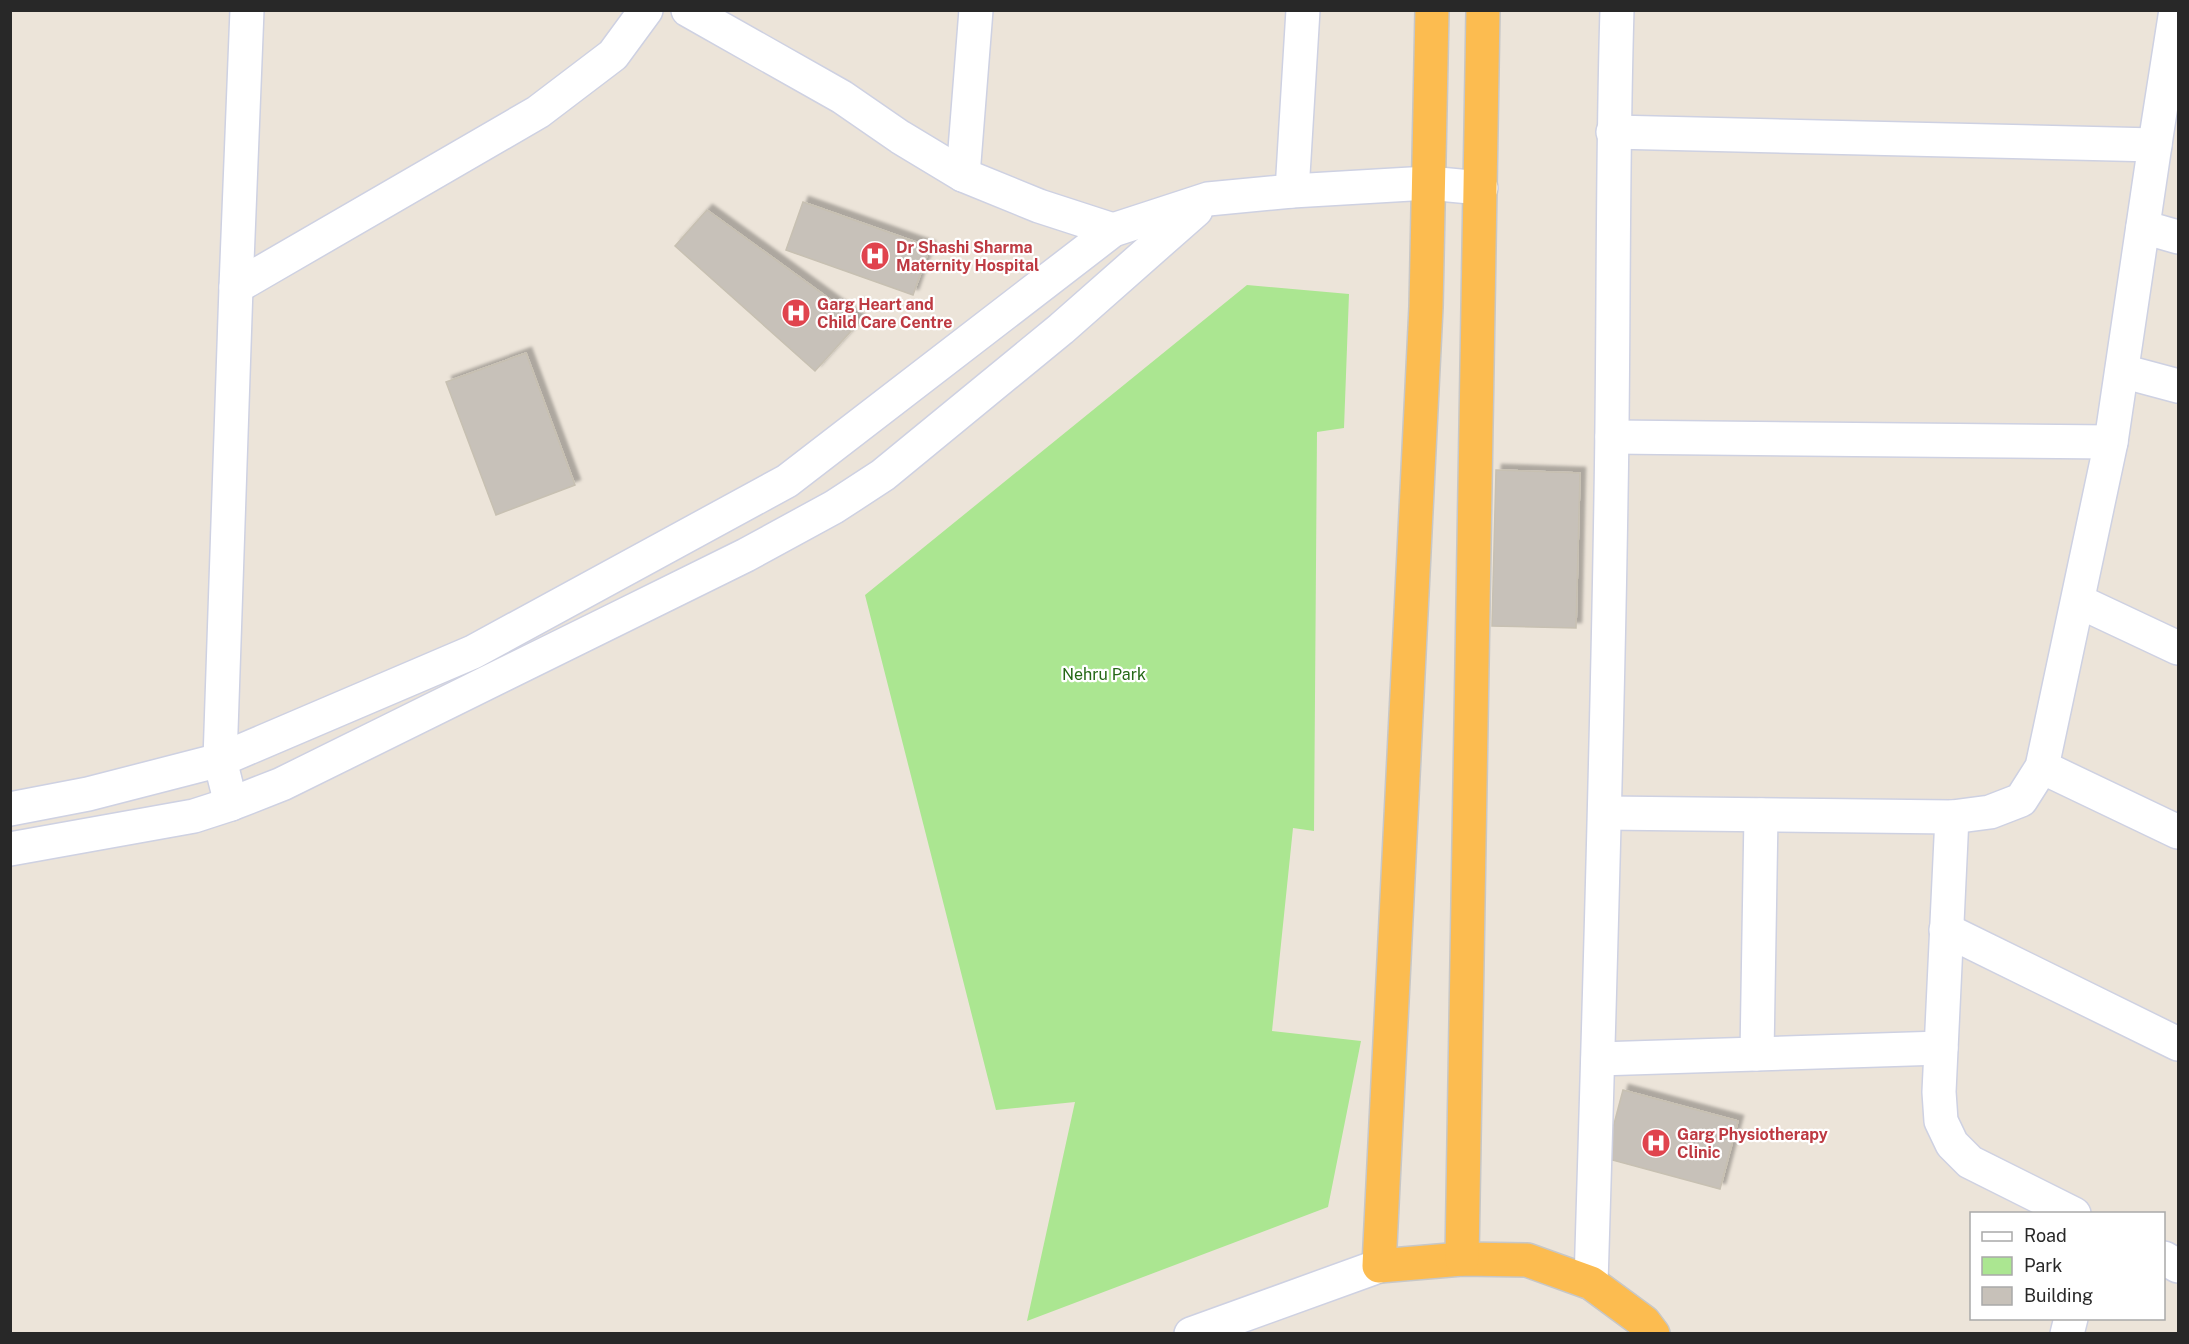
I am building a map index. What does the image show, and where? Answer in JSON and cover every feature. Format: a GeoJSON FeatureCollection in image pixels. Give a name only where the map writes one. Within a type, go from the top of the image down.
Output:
{"type":"FeatureCollection","features":[{"type":"Feature","properties":{"kind":"highway"},"geometry":{"type":"LineString","coordinates":[[1432,10],[1426,307],[1379,1266],[1462,1259],[1527,1260],[1591,1283],[1644,1322],[1653,1334]]}},
{"type":"Feature","properties":{"kind":"highway"},"geometry":{"type":"LineString","coordinates":[[1462,1259],[1483,10]]}},
{"type":"Feature","properties":{"kind":"street"},"geometry":{"type":"LineString","coordinates":[[231,804],[220,760],[247,10]]}},
{"type":"Feature","properties":{"kind":"street"},"geometry":{"type":"LineString","coordinates":[[236,287],[538,112],[613,55],[646,10]]}},
{"type":"Feature","properties":{"kind":"street"},"geometry":{"type":"LineString","coordinates":[[688,10],[842,97],[900,137],[963,175],[1039,206],[1113,230]]}},
{"type":"Feature","properties":{"kind":"street"},"geometry":{"type":"LineString","coordinates":[[963,175],[976,10]]}},
{"type":"Feature","properties":{"kind":"street"},"geometry":{"type":"LineString","coordinates":[[1292,190],[1303,10]]}},
{"type":"Feature","properties":{"kind":"street"},"geometry":{"type":"LineString","coordinates":[[1591,1283],[1606,813],[1617,10]]}},
{"type":"Feature","properties":{"kind":"street"},"geometry":{"type":"LineString","coordinates":[[1606,813],[1952,817],[1990,812],[2021,800],[2042,767],[2111,442],[2143,227],[2163,136],[2176,10]]}},
{"type":"Feature","properties":{"kind":"street"},"geometry":{"type":"LineString","coordinates":[[1614,132],[2163,136]]}},
{"type":"Feature","properties":{"kind":"street"},"geometry":{"type":"LineString","coordinates":[[10,808],[88,794],[220,760],[473,652],[787,481],[1113,230],[1208,199],[1292,190],[1428,183],[1481,188]]}},
{"type":"Feature","properties":{"kind":"street"},"geometry":{"type":"LineString","coordinates":[[10,849],[194,816],[282,784],[746,555],[834,507],[884,475],[1060,329],[1208,199]]}},
{"type":"Feature","properties":{"kind":"street"},"geometry":{"type":"LineString","coordinates":[[2143,227],[2178,237]]}},
{"type":"Feature","properties":{"kind":"street"},"geometry":{"type":"LineString","coordinates":[[2122,371],[2178,386]]}},
{"type":"Feature","properties":{"kind":"street"},"geometry":{"type":"LineString","coordinates":[[1612,437],[2111,442]]}},
{"type":"Feature","properties":{"kind":"street"},"geometry":{"type":"LineString","coordinates":[[2078,601],[2178,648]]}},
{"type":"Feature","properties":{"kind":"street"},"geometry":{"type":"LineString","coordinates":[[2042,767],[2178,832]]}},
{"type":"Feature","properties":{"kind":"street"},"geometry":{"type":"LineString","coordinates":[[1757,1054],[1761,815]]}},
{"type":"Feature","properties":{"kind":"street"},"geometry":{"type":"LineString","coordinates":[[1952,817],[1939,1092],[1941,1121],[1952,1144],[1970,1162],[2070,1212]]}},
{"type":"Feature","properties":{"kind":"street"},"geometry":{"type":"LineString","coordinates":[[1946,930],[2178,1044]]}},
{"type":"Feature","properties":{"kind":"street"},"geometry":{"type":"LineString","coordinates":[[1598,1059],[1941,1048]]}},
{"type":"Feature","properties":{"kind":"street"},"geometry":{"type":"LineString","coordinates":[[1191,1334],[1379,1266]]}},
{"type":"Feature","properties":{"kind":"green space","name":"Nehru Park"},"geometry":{"type":"Polygon","coordinates":[[[1247,285],[1349,294],[1344,428],[1317,432],[1314,831],[1293,828],[1272,1031],[1361,1041],[1328,1207],[1027,1321],[1075,1102],[996,1110],[865,595],[1247,285]]]}},
{"type":"Feature","properties":{"kind":"building"},"geometry":{"type":"Polygon","coordinates":[[[803,202],[930,247],[913,295],[786,250],[803,202]]]}},
{"type":"Feature","properties":{"kind":"building"},"geometry":{"type":"Polygon","coordinates":[[[707,210],[860,321],[815,371],[675,246],[707,210]]]}},
{"type":"Feature","properties":{"kind":"building"},"geometry":{"type":"Polygon","coordinates":[[[526,353],[575,485],[496,515],[446,382],[526,353]]]}},
{"type":"Feature","properties":{"kind":"building"},"geometry":{"type":"Polygon","coordinates":[[[1496,470],[1580,473],[1576,628],[1492,626],[1496,470]]]}},
{"type":"Feature","properties":{"kind":"building"},"geometry":{"type":"Polygon","coordinates":[[[1623,1090],[1738,1121],[1720,1189],[1605,1158],[1623,1090]]]}},
{"type":"Feature","properties":{"kind":"place","name":"Dr Shashi Sharma Maternity Hospital"},"geometry":{"type":"Point","coordinates":[875,256]}},
{"type":"Feature","properties":{"kind":"place","name":"Garg Heart and Child Care Centre"},"geometry":{"type":"Point","coordinates":[796,313]}},
{"type":"Feature","properties":{"kind":"place","name":"Garg Physiotherapy Clinic"},"geometry":{"type":"Point","coordinates":[1656,1143]}}]}
